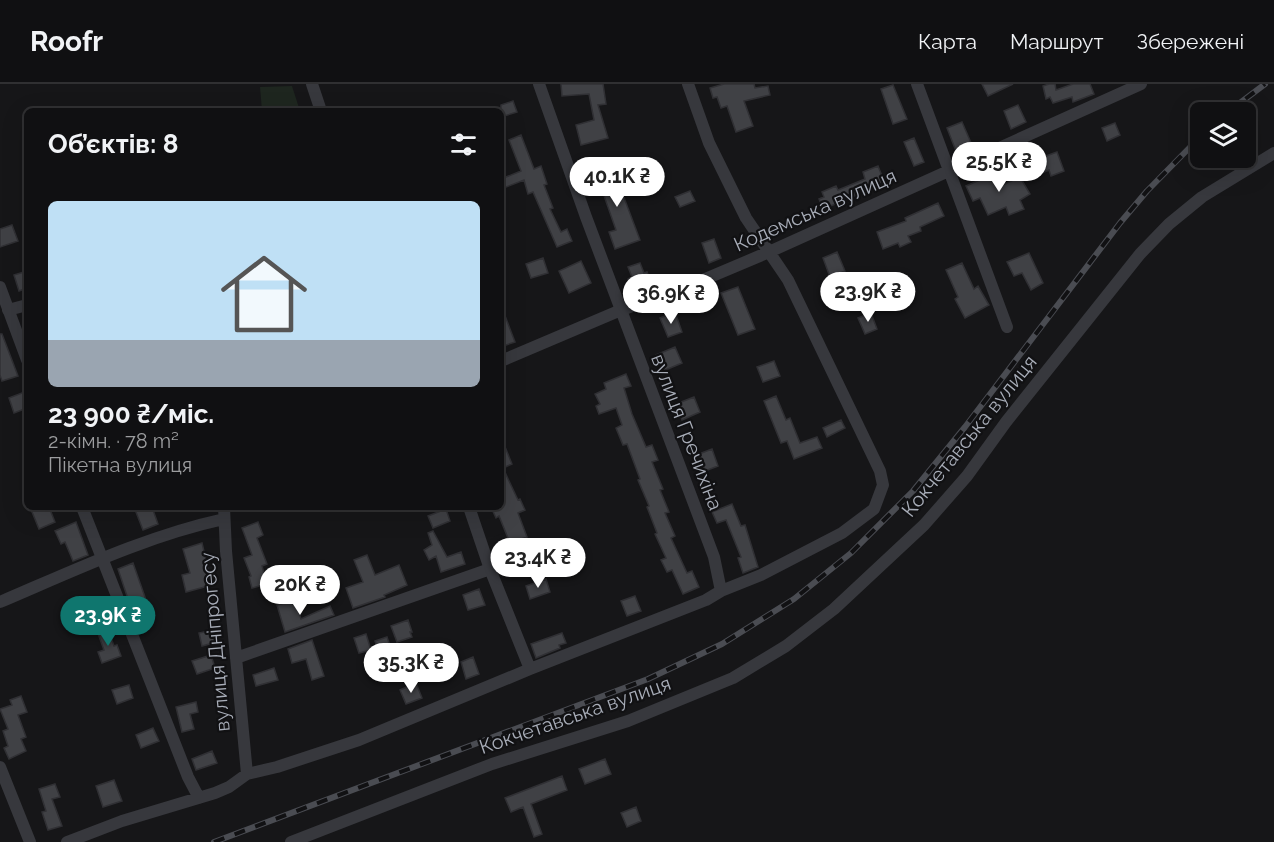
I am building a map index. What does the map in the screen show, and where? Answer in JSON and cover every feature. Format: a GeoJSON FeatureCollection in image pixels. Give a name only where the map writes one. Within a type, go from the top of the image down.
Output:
{"type":"FeatureCollection","features":[{"type":"Feature","properties":{"kind":"street"},"geometry":{"type":"LineString","coordinates":[[312,84],[320,108]]}},
{"type":"Feature","properties":{"kind":"street","name":"вулиця Гречихіна"},"geometry":{"type":"LineString","coordinates":[[539,84],[558,142],[714,557],[721,591]]}},
{"type":"Feature","properties":{"kind":"street"},"geometry":{"type":"LineString","coordinates":[[67,842],[122,821],[200,798],[229,787],[247,774],[359,741],[530,669],[682,610],[761,575],[842,532],[874,509],[883,485],[880,471],[788,280],[746,218],[710,143],[688,84]]}},
{"type":"Feature","properties":{"kind":"street"},"geometry":{"type":"LineString","coordinates":[[916,84],[1007,327]]}},
{"type":"Feature","properties":{"kind":"street","name":"Кодемська вулиця"},"geometry":{"type":"LineString","coordinates":[[504,360],[621,310],[691,285],[769,252],[1141,84]]}},
{"type":"Feature","properties":{"kind":"street","name":"Кокчетавська вулиця"},"geometry":{"type":"LineString","coordinates":[[291,842],[492,764],[628,720],[733,678],[786,646],[834,609],[924,525],[967,476],[1132,263],[1169,224],[1202,197],[1274,153]]}},
{"type":"Feature","properties":{"kind":"street"},"geometry":{"type":"LineString","coordinates":[[0,287],[24,352]]}},
{"type":"Feature","properties":{"kind":"street"},"geometry":{"type":"LineString","coordinates":[[8,310],[24,306]]}},
{"type":"Feature","properties":{"kind":"street"},"geometry":{"type":"LineString","coordinates":[[83,510],[188,777],[200,798]]}},
{"type":"Feature","properties":{"kind":"street"},"geometry":{"type":"LineString","coordinates":[[470,510],[490,569],[530,669]]}},
{"type":"Feature","properties":{"kind":"street"},"geometry":{"type":"LineString","coordinates":[[0,602],[102,558],[224,513]]}},
{"type":"Feature","properties":{"kind":"street","name":"вулиця Дніпрогесу"},"geometry":{"type":"LineString","coordinates":[[224,513],[247,774]]}},
{"type":"Feature","properties":{"kind":"street"},"geometry":{"type":"LineString","coordinates":[[236,658],[490,569]]}},
{"type":"Feature","properties":{"kind":"street"},"geometry":{"type":"LineString","coordinates":[[0,767],[30,842]]}},
{"type":"Feature","properties":{"kind":"shaded area"},"geometry":{"type":"Polygon","coordinates":[[[292,86],[299,108],[262,108],[260,87],[292,86]]]}},
{"type":"Feature","properties":{"kind":"building"},"geometry":{"type":"Polygon","coordinates":[[[561,84],[603,84],[606,104],[598,105],[608,138],[581,145],[576,125],[594,120],[589,94],[562,96],[561,84]]]}},
{"type":"Feature","properties":{"kind":"building"},"geometry":{"type":"Polygon","coordinates":[[[724,84],[754,84],[755,88],[768,86],[770,95],[744,101],[753,126],[736,132],[727,106],[721,108],[717,97],[713,98],[710,88],[724,84]]]}},
{"type":"Feature","properties":{"kind":"building"},"geometry":{"type":"Polygon","coordinates":[[[982,84],[1013,84],[988,96],[982,84]]]}},
{"type":"Feature","properties":{"kind":"building"},"geometry":{"type":"Polygon","coordinates":[[[1055,84],[1056,90],[1073,84],[1090,84],[1094,94],[1073,102],[1072,97],[1053,103],[1050,97],[1046,99],[1043,86],[1055,84]]]}},
{"type":"Feature","properties":{"kind":"building"},"geometry":{"type":"Polygon","coordinates":[[[893,85],[907,119],[893,124],[881,89],[893,85]]]}},
{"type":"Feature","properties":{"kind":"building"},"geometry":{"type":"Polygon","coordinates":[[[513,101],[517,112],[504,116],[504,108],[501,108],[501,105],[513,101]]]}},
{"type":"Feature","properties":{"kind":"building"},"geometry":{"type":"Polygon","coordinates":[[[1018,105],[1026,122],[1011,129],[1004,111],[1018,105]]]}},
{"type":"Feature","properties":{"kind":"building"},"geometry":{"type":"Polygon","coordinates":[[[962,122],[972,145],[956,151],[947,128],[962,122]]]}},
{"type":"Feature","properties":{"kind":"building"},"geometry":{"type":"Polygon","coordinates":[[[1115,123],[1120,135],[1107,141],[1102,128],[1115,123]]]}},
{"type":"Feature","properties":{"kind":"building"},"geometry":{"type":"Polygon","coordinates":[[[521,135],[534,169],[541,166],[547,184],[544,185],[553,208],[550,209],[561,232],[567,229],[572,241],[557,247],[533,192],[528,194],[524,180],[504,188],[504,178],[521,171],[509,140],[521,135]]]}},
{"type":"Feature","properties":{"kind":"building"},"geometry":{"type":"Polygon","coordinates":[[[914,138],[924,162],[914,166],[904,142],[914,138]]]}},
{"type":"Feature","properties":{"kind":"building"},"geometry":{"type":"Polygon","coordinates":[[[1057,152],[1064,171],[1051,176],[1049,170],[1027,179],[1021,165],[1057,152]]]}},
{"type":"Feature","properties":{"kind":"building"},"geometry":{"type":"Polygon","coordinates":[[[604,163],[610,177],[620,173],[625,185],[620,187],[640,240],[615,249],[609,232],[616,230],[594,167],[604,163]]]}},
{"type":"Feature","properties":{"kind":"building"},"geometry":{"type":"Polygon","coordinates":[[[878,166],[884,181],[856,192],[858,195],[823,209],[819,199],[824,197],[822,192],[836,186],[838,190],[865,179],[863,172],[878,166]]]}},
{"type":"Feature","properties":{"kind":"building"},"geometry":{"type":"Polygon","coordinates":[[[996,169],[1003,185],[1020,177],[1030,194],[1020,200],[1024,209],[1009,215],[1006,207],[988,215],[980,198],[973,201],[966,186],[987,177],[985,174],[996,169]]]}},
{"type":"Feature","properties":{"kind":"building"},"geometry":{"type":"Polygon","coordinates":[[[690,191],[695,201],[680,207],[675,197],[690,191]]]}},
{"type":"Feature","properties":{"kind":"building"},"geometry":{"type":"Polygon","coordinates":[[[938,203],[944,216],[920,227],[921,231],[908,236],[911,242],[900,247],[898,243],[883,249],[877,232],[906,221],[905,218],[938,203]]]}},
{"type":"Feature","properties":{"kind":"building"},"geometry":{"type":"Polygon","coordinates":[[[12,225],[18,241],[0,247],[0,229],[12,225]]]}},
{"type":"Feature","properties":{"kind":"building"},"geometry":{"type":"Polygon","coordinates":[[[714,239],[721,258],[709,263],[702,243],[714,239]]]}},
{"type":"Feature","properties":{"kind":"building"},"geometry":{"type":"Polygon","coordinates":[[[837,252],[845,271],[830,277],[823,258],[837,252]]]}},
{"type":"Feature","properties":{"kind":"building"},"geometry":{"type":"Polygon","coordinates":[[[1029,253],[1043,283],[1031,290],[1022,273],[1014,276],[1007,262],[1029,253]]]}},
{"type":"Feature","properties":{"kind":"building"},"geometry":{"type":"Polygon","coordinates":[[[543,258],[548,273],[531,278],[526,264],[543,258]]]}},
{"type":"Feature","properties":{"kind":"building"},"geometry":{"type":"Polygon","coordinates":[[[581,261],[591,283],[569,293],[559,271],[581,261]]]}},
{"type":"Feature","properties":{"kind":"building"},"geometry":{"type":"Polygon","coordinates":[[[640,263],[651,282],[632,290],[628,279],[632,277],[628,267],[640,263]]]}},
{"type":"Feature","properties":{"kind":"building"},"geometry":{"type":"Polygon","coordinates":[[[962,263],[974,289],[978,286],[989,305],[965,318],[955,299],[958,297],[946,270],[962,263]]]}},
{"type":"Feature","properties":{"kind":"building"},"geometry":{"type":"Polygon","coordinates":[[[24,272],[24,289],[19,291],[14,275],[24,272]]]}},
{"type":"Feature","properties":{"kind":"building"},"geometry":{"type":"Polygon","coordinates":[[[738,287],[755,329],[738,335],[721,293],[738,287]]]}},
{"type":"Feature","properties":{"kind":"building"},"geometry":{"type":"Polygon","coordinates":[[[675,312],[682,332],[668,337],[660,318],[675,312]]]}},
{"type":"Feature","properties":{"kind":"building"},"geometry":{"type":"Polygon","coordinates":[[[504,313],[515,342],[504,346],[504,313]]]}},
{"type":"Feature","properties":{"kind":"building"},"geometry":{"type":"Polygon","coordinates":[[[871,313],[877,329],[865,334],[858,318],[871,313]]]}},
{"type":"Feature","properties":{"kind":"building"},"geometry":{"type":"Polygon","coordinates":[[[0,334],[2,334],[18,376],[2,381],[0,375],[0,334]]]}},
{"type":"Feature","properties":{"kind":"building"},"geometry":{"type":"Polygon","coordinates":[[[675,347],[682,363],[663,371],[656,355],[675,347]]]}},
{"type":"Feature","properties":{"kind":"building"},"geometry":{"type":"Polygon","coordinates":[[[774,361],[780,376],[763,382],[757,367],[774,361]]]}},
{"type":"Feature","properties":{"kind":"building"},"geometry":{"type":"Polygon","coordinates":[[[626,374],[631,386],[624,388],[632,414],[646,447],[652,445],[658,460],[652,462],[669,512],[665,513],[675,536],[671,538],[687,573],[692,571],[699,587],[683,594],[672,570],[667,572],[661,560],[666,558],[655,534],[657,533],[647,507],[649,506],[638,480],[640,479],[627,444],[623,445],[616,428],[622,425],[616,408],[599,414],[596,406],[600,404],[595,394],[606,389],[604,383],[626,374]]]}},
{"type":"Feature","properties":{"kind":"building"},"geometry":{"type":"Polygon","coordinates":[[[24,392],[24,409],[14,413],[9,398],[24,392]]]}},
{"type":"Feature","properties":{"kind":"building"},"geometry":{"type":"Polygon","coordinates":[[[776,396],[786,420],[790,418],[800,443],[817,437],[822,448],[794,459],[787,441],[781,443],[764,401],[776,396]]]}},
{"type":"Feature","properties":{"kind":"building"},"geometry":{"type":"Polygon","coordinates":[[[694,397],[700,412],[682,420],[676,404],[694,397]]]}},
{"type":"Feature","properties":{"kind":"building"},"geometry":{"type":"Polygon","coordinates":[[[841,420],[845,428],[827,437],[823,428],[841,420]]]}},
{"type":"Feature","properties":{"kind":"building"},"geometry":{"type":"Polygon","coordinates":[[[504,444],[512,464],[504,468],[504,444]]]}},
{"type":"Feature","properties":{"kind":"building"},"geometry":{"type":"Polygon","coordinates":[[[712,449],[718,466],[705,471],[699,454],[712,449]]]}},
{"type":"Feature","properties":{"kind":"building"},"geometry":{"type":"Polygon","coordinates":[[[504,470],[525,510],[518,513],[527,537],[510,543],[499,516],[496,518],[492,510],[504,510],[504,470]]]}},
{"type":"Feature","properties":{"kind":"building"},"geometry":{"type":"Polygon","coordinates":[[[732,504],[741,526],[745,525],[758,567],[743,573],[738,558],[741,557],[726,520],[717,523],[712,512],[732,504]]]}},
{"type":"Feature","properties":{"kind":"building"},"geometry":{"type":"Polygon","coordinates":[[[31,510],[50,510],[55,522],[39,529],[31,510]]]}},
{"type":"Feature","properties":{"kind":"building"},"geometry":{"type":"Polygon","coordinates":[[[135,510],[153,510],[158,524],[143,530],[135,510]]]}},
{"type":"Feature","properties":{"kind":"building"},"geometry":{"type":"Polygon","coordinates":[[[446,510],[450,521],[433,528],[428,516],[446,510]]]}},
{"type":"Feature","properties":{"kind":"building"},"geometry":{"type":"Polygon","coordinates":[[[76,522],[88,555],[73,561],[65,542],[61,544],[55,531],[76,522]]]}},
{"type":"Feature","properties":{"kind":"building"},"geometry":{"type":"Polygon","coordinates":[[[258,522],[263,535],[257,538],[267,564],[262,566],[267,584],[252,588],[249,577],[251,576],[244,558],[252,555],[242,528],[258,522]]]}},
{"type":"Feature","properties":{"kind":"building"},"geometry":{"type":"Polygon","coordinates":[[[433,531],[447,557],[461,552],[465,564],[441,572],[436,556],[429,560],[424,550],[432,545],[428,533],[433,531]]]}},
{"type":"Feature","properties":{"kind":"building"},"geometry":{"type":"Polygon","coordinates":[[[202,543],[212,585],[186,592],[182,575],[190,573],[183,549],[202,543]]]}},
{"type":"Feature","properties":{"kind":"building"},"geometry":{"type":"Polygon","coordinates":[[[367,555],[375,575],[399,565],[407,585],[384,595],[385,597],[353,608],[346,588],[363,582],[354,560],[367,555]]]}},
{"type":"Feature","properties":{"kind":"building"},"geometry":{"type":"Polygon","coordinates":[[[524,558],[528,571],[513,576],[509,563],[524,558]]]}},
{"type":"Feature","properties":{"kind":"building"},"geometry":{"type":"Polygon","coordinates":[[[133,563],[146,600],[130,605],[118,569],[133,563]]]}},
{"type":"Feature","properties":{"kind":"building"},"geometry":{"type":"Polygon","coordinates":[[[546,579],[550,592],[530,599],[526,586],[546,579]]]}},
{"type":"Feature","properties":{"kind":"building"},"geometry":{"type":"Polygon","coordinates":[[[479,589],[485,605],[468,610],[463,595],[479,589]]]}},
{"type":"Feature","properties":{"kind":"building"},"geometry":{"type":"Polygon","coordinates":[[[635,596],[641,611],[627,616],[621,601],[635,596]]]}},
{"type":"Feature","properties":{"kind":"building"},"geometry":{"type":"Polygon","coordinates":[[[295,600],[301,619],[330,606],[334,615],[285,632],[277,605],[295,600]]]}},
{"type":"Feature","properties":{"kind":"building"},"geometry":{"type":"Polygon","coordinates":[[[408,620],[412,637],[397,642],[391,626],[408,620]]]}},
{"type":"Feature","properties":{"kind":"building"},"geometry":{"type":"Polygon","coordinates":[[[107,627],[114,646],[117,645],[121,656],[102,663],[98,652],[104,650],[97,631],[107,627]]]}},
{"type":"Feature","properties":{"kind":"building"},"geometry":{"type":"Polygon","coordinates":[[[214,630],[217,642],[202,646],[199,633],[214,630]]]}},
{"type":"Feature","properties":{"kind":"building"},"geometry":{"type":"Polygon","coordinates":[[[562,633],[566,643],[536,658],[531,644],[562,633]]]}},
{"type":"Feature","properties":{"kind":"building"},"geometry":{"type":"Polygon","coordinates":[[[366,634],[371,650],[359,653],[354,638],[366,634]]]}},
{"type":"Feature","properties":{"kind":"building"},"geometry":{"type":"Polygon","coordinates":[[[387,637],[392,652],[380,656],[375,641],[387,637]]]}},
{"type":"Feature","properties":{"kind":"building"},"geometry":{"type":"Polygon","coordinates":[[[312,640],[324,676],[312,680],[306,659],[292,663],[288,649],[312,640]]]}},
{"type":"Feature","properties":{"kind":"building"},"geometry":{"type":"Polygon","coordinates":[[[211,655],[215,668],[197,674],[192,661],[211,655]]]}},
{"type":"Feature","properties":{"kind":"building"},"geometry":{"type":"Polygon","coordinates":[[[473,657],[479,674],[466,679],[461,662],[473,657]]]}},
{"type":"Feature","properties":{"kind":"building"},"geometry":{"type":"Polygon","coordinates":[[[274,668],[278,680],[256,686],[253,675],[274,668]]]}},
{"type":"Feature","properties":{"kind":"building"},"geometry":{"type":"Polygon","coordinates":[[[416,683],[422,698],[406,704],[400,690],[416,683]]]}},
{"type":"Feature","properties":{"kind":"building"},"geometry":{"type":"Polygon","coordinates":[[[129,685],[133,698],[117,704],[112,690],[129,685]]]}},
{"type":"Feature","properties":{"kind":"building"},"geometry":{"type":"Polygon","coordinates":[[[21,696],[27,712],[18,715],[26,737],[21,739],[26,751],[9,759],[4,748],[8,746],[3,731],[8,729],[0,709],[12,705],[10,700],[21,696]]]}},
{"type":"Feature","properties":{"kind":"building"},"geometry":{"type":"Polygon","coordinates":[[[196,702],[198,712],[190,714],[194,729],[182,732],[176,707],[196,702]]]}},
{"type":"Feature","properties":{"kind":"building"},"geometry":{"type":"Polygon","coordinates":[[[153,728],[159,741],[141,748],[136,735],[153,728]]]}},
{"type":"Feature","properties":{"kind":"building"},"geometry":{"type":"Polygon","coordinates":[[[212,751],[217,763],[196,770],[192,759],[212,751]]]}},
{"type":"Feature","properties":{"kind":"building"},"geometry":{"type":"Polygon","coordinates":[[[605,759],[611,774],[585,784],[579,769],[605,759]]]}},
{"type":"Feature","properties":{"kind":"building"},"geometry":{"type":"Polygon","coordinates":[[[562,776],[567,790],[531,804],[542,834],[534,837],[523,807],[511,812],[505,798],[562,776]]]}},
{"type":"Feature","properties":{"kind":"building"},"geometry":{"type":"Polygon","coordinates":[[[114,780],[122,801],[103,807],[96,786],[114,780]]]}},
{"type":"Feature","properties":{"kind":"building"},"geometry":{"type":"Polygon","coordinates":[[[55,784],[60,797],[52,799],[62,826],[48,830],[42,812],[46,811],[39,789],[55,784]]]}},
{"type":"Feature","properties":{"kind":"building"},"geometry":{"type":"Polygon","coordinates":[[[636,807],[641,821],[627,827],[621,813],[636,807]]]}},
{"type":"Feature","properties":{"kind":"railway"},"geometry":{"type":"LineString","coordinates":[[1241,102],[1265,84]]}},
{"type":"Feature","properties":{"kind":"railway"},"geometry":{"type":"LineString","coordinates":[[214,842],[648,679],[722,644],[794,599],[851,553],[913,491],[965,427],[1120,223],[1147,191],[1190,147]]}}]}
